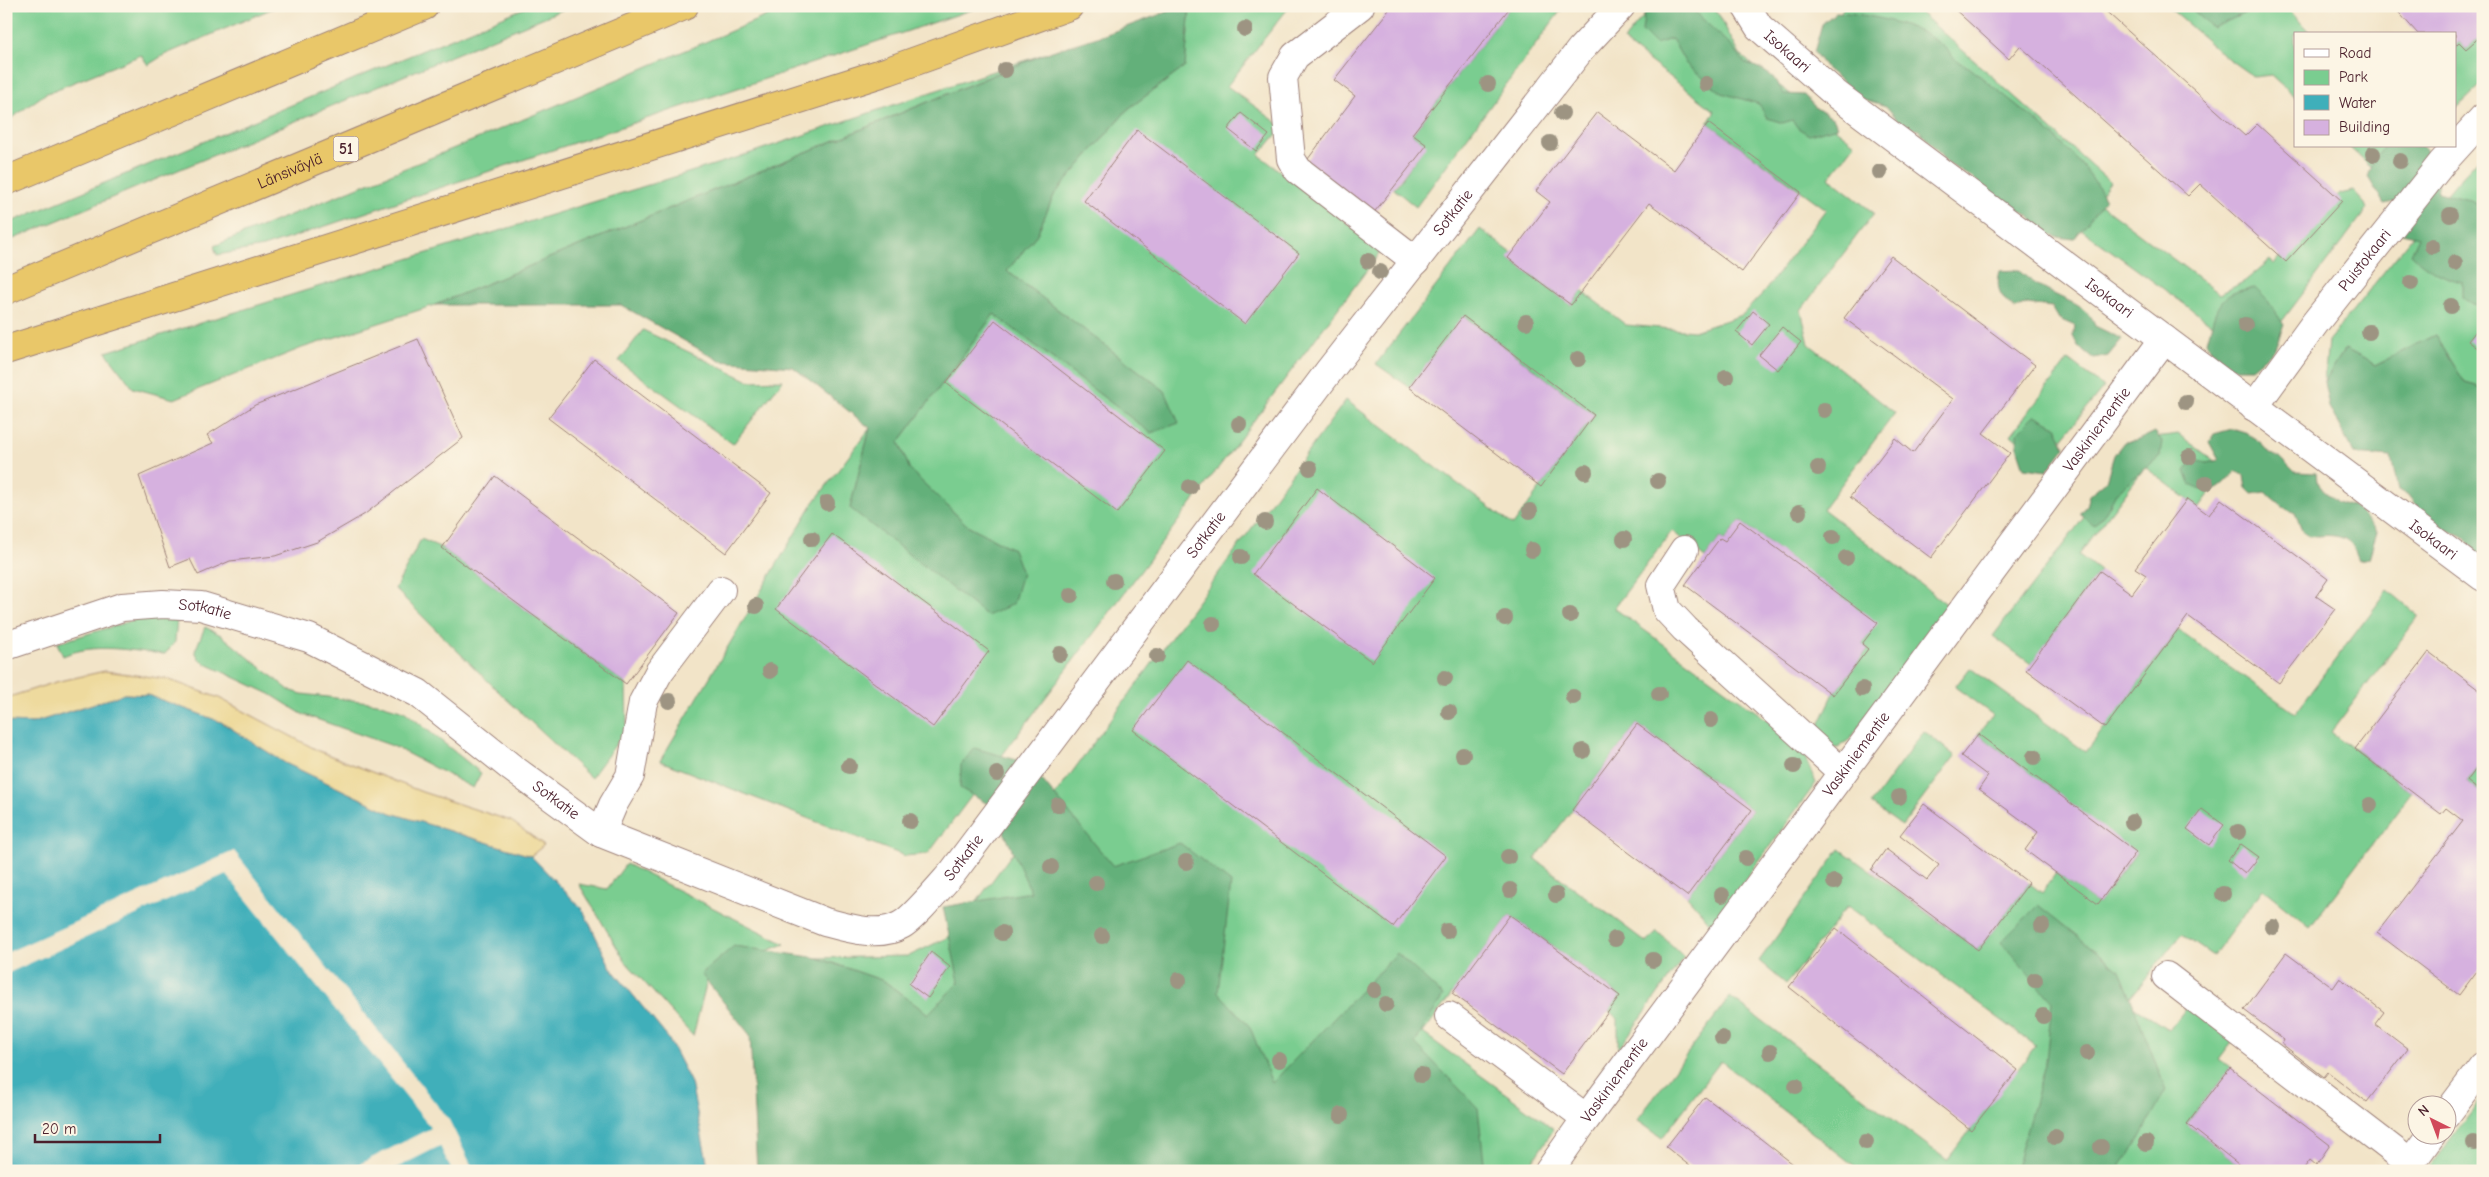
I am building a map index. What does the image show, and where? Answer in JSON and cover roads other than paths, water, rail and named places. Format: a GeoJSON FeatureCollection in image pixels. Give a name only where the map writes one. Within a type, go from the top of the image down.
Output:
{"type":"FeatureCollection","features":[{"type":"Feature","properties":{"kind":"highway"},"geometry":{"type":"LineString","coordinates":[[6,181],[424,6]]}},
{"type":"Feature","properties":{"kind":"highway","name":"Länsiväylä"},"geometry":{"type":"LineString","coordinates":[[6,290],[684,6]]}},
{"type":"Feature","properties":{"kind":"highway"},"geometry":{"type":"LineString","coordinates":[[6,350],[888,71],[1069,6]]}},
{"type":"Feature","properties":{"kind":"street"},"geometry":{"type":"LineString","coordinates":[[1360,6],[1294,56],[1283,77],[1291,159],[1298,170],[1416,261]]}},
{"type":"Feature","properties":{"kind":"street","name":"Sotkatie"},"geometry":{"type":"LineString","coordinates":[[6,646],[122,607],[163,604],[201,606],[309,638],[418,693],[512,768],[601,833],[825,922],[849,929],[881,931],[901,925],[952,872],[1329,371],[1581,49],[1621,6]]}},
{"type":"Feature","properties":{"kind":"street","name":"Isokaari"},"geometry":{"type":"LineString","coordinates":[[1746,6],[1759,27],[1813,77],[2483,578]]}},
{"type":"Feature","properties":{"kind":"street","name":"Puistokaari"},"geometry":{"type":"LineString","coordinates":[[2456,148],[2483,118]]}},
{"type":"Feature","properties":{"kind":"street","name":"Puistokaari"},"geometry":{"type":"LineString","coordinates":[[2254,407],[2315,323],[2436,170],[2456,148]]}},
{"type":"Feature","properties":{"kind":"street","name":"Vaskiniementie"},"geometry":{"type":"LineString","coordinates":[[1549,1171],[1586,1118],[2164,339]]}},
{"type":"Feature","properties":{"kind":"street"},"geometry":{"type":"LineString","coordinates":[[1684,550],[1661,584],[1667,610],[1685,629],[1842,772]]}},
{"type":"Feature","properties":{"kind":"street"},"geometry":{"type":"LineString","coordinates":[[601,833],[613,805],[630,776],[643,702],[659,672],[721,590]]}},
{"type":"Feature","properties":{"kind":"street"},"geometry":{"type":"LineString","coordinates":[[2166,976],[2408,1167],[2425,1144]]}},
{"type":"Feature","properties":{"kind":"street"},"geometry":{"type":"LineString","coordinates":[[1449,1016],[1586,1118]]}},
{"type":"Feature","properties":{"kind":"street"},"geometry":{"type":"LineString","coordinates":[[2456,1102],[2483,1066]]}},
{"type":"Feature","properties":{"kind":"water"},"geometry":{"type":"Polygon","coordinates":[[[124,694],[148,695],[221,722],[285,763],[391,813],[531,856],[583,910],[611,968],[668,1038],[691,1083],[709,1171],[6,1171],[6,722],[33,723],[124,694]]]}}]}
